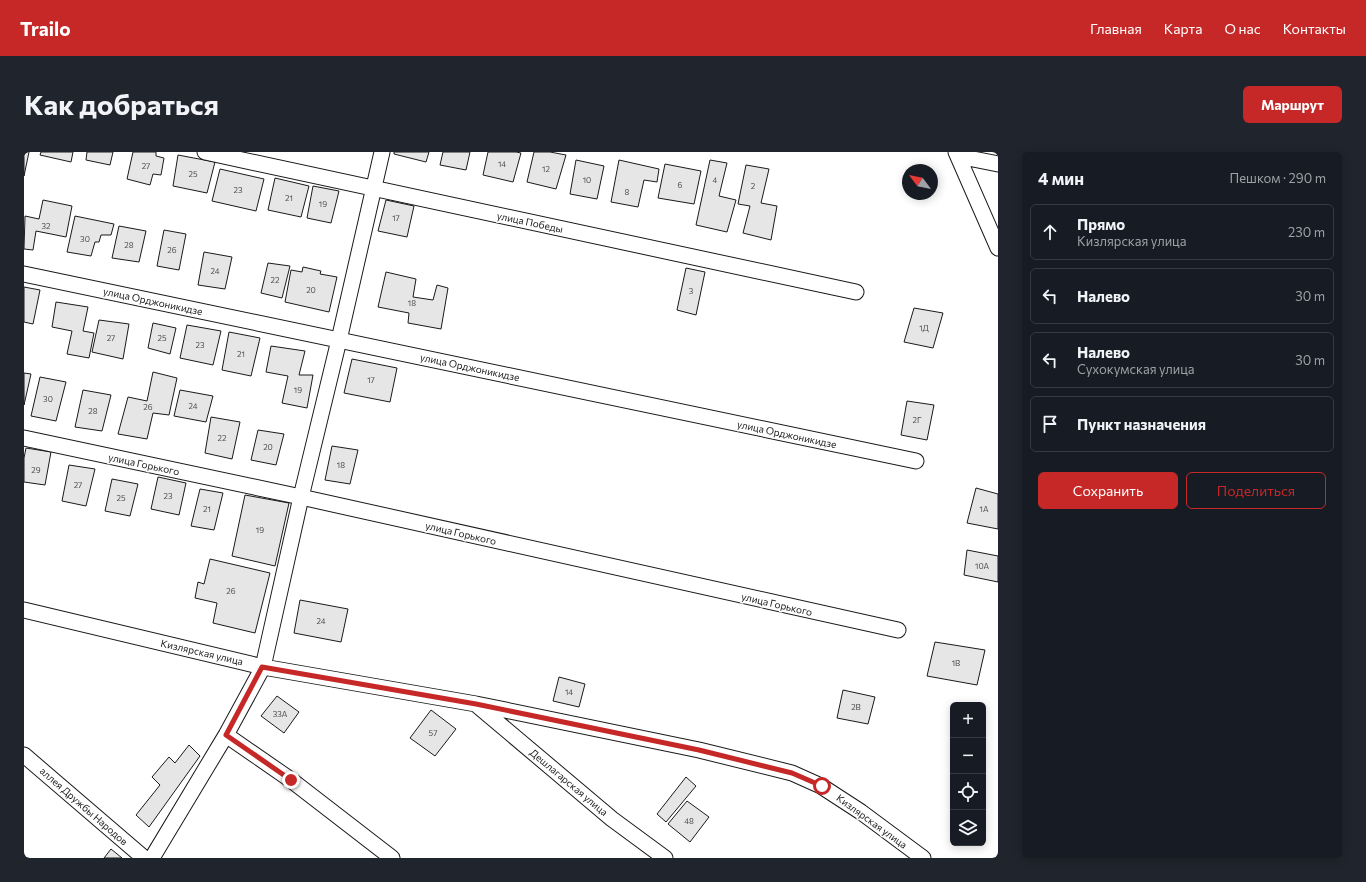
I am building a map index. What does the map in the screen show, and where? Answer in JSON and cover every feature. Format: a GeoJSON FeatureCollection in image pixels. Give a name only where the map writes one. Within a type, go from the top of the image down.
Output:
{"type":"FeatureCollection","features":[{"type":"Feature","properties":{"kind":"street","name":"улица Победы"},"geometry":{"type":"LineString","coordinates":[[204,152],[856,292]]}},
{"type":"Feature","properties":{"kind":"street"},"geometry":{"type":"LineString","coordinates":[[152,858],[226,735],[262,667],[382,152]]}},
{"type":"Feature","properties":{"kind":"street"},"geometry":{"type":"LineString","coordinates":[[957,154],[998,164]]}},
{"type":"Feature","properties":{"kind":"street"},"geometry":{"type":"LineString","coordinates":[[957,154],[998,248]]}},
{"type":"Feature","properties":{"kind":"street","name":"улица Орджоникидзе"},"geometry":{"type":"LineString","coordinates":[[24,274],[916,461]]}},
{"type":"Feature","properties":{"kind":"street","name":"улица Горького"},"geometry":{"type":"LineString","coordinates":[[24,438],[301,497],[898,630]]}},
{"type":"Feature","properties":{"kind":"street","name":"Кизлярская улица"},"geometry":{"type":"LineString","coordinates":[[24,610],[262,667],[476,704],[699,750],[792,773],[822,786],[861,812],[923,858]]}},
{"type":"Feature","properties":{"kind":"street","name":"Дешлагарская улица"},"geometry":{"type":"LineString","coordinates":[[476,704],[612,819],[665,858]]}},
{"type":"Feature","properties":{"kind":"street"},"geometry":{"type":"LineString","coordinates":[[226,735],[291,780],[392,858]]}},
{"type":"Feature","properties":{"kind":"street","name":"аллея Дружбы Народов"},"geometry":{"type":"LineString","coordinates":[[24,755],[144,858]]}},
{"type":"Feature","properties":{"kind":"building"},"geometry":{"type":"Polygon","coordinates":[[[24,152],[29,152],[24,176],[24,152]]]}},
{"type":"Feature","properties":{"kind":"building"},"geometry":{"type":"Polygon","coordinates":[[[41,152],[73,152],[71,162],[40,155],[41,152]]]}},
{"type":"Feature","properties":{"kind":"building"},"geometry":{"type":"Polygon","coordinates":[[[87,152],[113,152],[110,165],[86,160],[87,152]]]}},
{"type":"Feature","properties":{"kind":"building"},"geometry":{"type":"Polygon","coordinates":[[[133,152],[156,152],[156,156],[164,158],[161,175],[153,174],[150,185],[127,179],[133,152]]]}},
{"type":"Feature","properties":{"kind":"building"},"geometry":{"type":"Polygon","coordinates":[[[394,152],[429,152],[426,162],[394,154],[394,152]]]}},
{"type":"Feature","properties":{"kind":"building"},"geometry":{"type":"Polygon","coordinates":[[[443,152],[470,152],[466,170],[440,165],[443,152]]]}},
{"type":"Feature","properties":{"kind":"building"},"geometry":{"type":"Polygon","coordinates":[[[488,152],[521,153],[513,182],[483,175],[488,152]]]}},
{"type":"Feature","properties":{"kind":"building"},"geometry":{"type":"Polygon","coordinates":[[[534,152],[550,152],[566,155],[556,189],[527,182],[534,152]]]}},
{"type":"Feature","properties":{"kind":"building"},"geometry":{"type":"Polygon","coordinates":[[[178,155],[215,162],[207,193],[173,186],[178,155]]]}},
{"type":"Feature","properties":{"kind":"building"},"geometry":{"type":"Polygon","coordinates":[[[576,160],[604,166],[597,199],[570,194],[576,160]]]}},
{"type":"Feature","properties":{"kind":"building"},"geometry":{"type":"Polygon","coordinates":[[[619,160],[659,169],[657,182],[644,180],[638,207],[611,202],[619,160]]]}},
{"type":"Feature","properties":{"kind":"building"},"geometry":{"type":"Polygon","coordinates":[[[710,160],[727,163],[719,196],[736,200],[727,232],[696,225],[710,160]]]}},
{"type":"Feature","properties":{"kind":"building"},"geometry":{"type":"Polygon","coordinates":[[[665,164],[701,171],[694,204],[658,198],[665,164]]]}},
{"type":"Feature","properties":{"kind":"building"},"geometry":{"type":"Polygon","coordinates":[[[746,165],[769,169],[761,203],[777,206],[771,240],[743,233],[750,206],[738,204],[746,165]]]}},
{"type":"Feature","properties":{"kind":"building"},"geometry":{"type":"Polygon","coordinates":[[[220,169],[264,179],[256,211],[212,201],[220,169]]]}},
{"type":"Feature","properties":{"kind":"building"},"geometry":{"type":"Polygon","coordinates":[[[275,178],[309,186],[301,217],[268,210],[275,178]]]}},
{"type":"Feature","properties":{"kind":"building"},"geometry":{"type":"Polygon","coordinates":[[[313,186],[339,191],[331,223],[307,218],[313,186]]]}},
{"type":"Feature","properties":{"kind":"building"},"geometry":{"type":"Polygon","coordinates":[[[43,200],[72,206],[66,237],[36,231],[33,250],[24,249],[25,216],[39,219],[43,200]]]}},
{"type":"Feature","properties":{"kind":"building"},"geometry":{"type":"Polygon","coordinates":[[[386,200],[414,206],[407,237],[378,231],[386,200]]]}},
{"type":"Feature","properties":{"kind":"building"},"geometry":{"type":"Polygon","coordinates":[[[75,216],[114,224],[111,235],[101,235],[99,242],[95,242],[91,256],[67,252],[75,216]]]}},
{"type":"Feature","properties":{"kind":"building"},"geometry":{"type":"Polygon","coordinates":[[[119,226],[146,231],[139,262],[112,258],[119,226]]]}},
{"type":"Feature","properties":{"kind":"building"},"geometry":{"type":"Polygon","coordinates":[[[164,230],[186,234],[179,270],[157,266],[164,230]]]}},
{"type":"Feature","properties":{"kind":"building"},"geometry":{"type":"Polygon","coordinates":[[[204,252],[232,257],[225,289],[198,285],[204,252]]]}},
{"type":"Feature","properties":{"kind":"building"},"geometry":{"type":"Polygon","coordinates":[[[268,263],[290,266],[282,298],[261,293],[268,263]]]}},
{"type":"Feature","properties":{"kind":"building"},"geometry":{"type":"Polygon","coordinates":[[[303,267],[321,271],[320,274],[337,277],[329,312],[285,302],[291,270],[302,272],[303,267]]]}},
{"type":"Feature","properties":{"kind":"building"},"geometry":{"type":"Polygon","coordinates":[[[686,268],[705,272],[696,315],[677,310],[686,268]]]}},
{"type":"Feature","properties":{"kind":"building"},"geometry":{"type":"Polygon","coordinates":[[[386,272],[416,279],[413,297],[433,300],[437,285],[448,288],[441,329],[408,323],[409,313],[378,307],[386,272]]]}},
{"type":"Feature","properties":{"kind":"building"},"geometry":{"type":"Polygon","coordinates":[[[24,287],[40,290],[33,324],[24,322],[24,287]]]}},
{"type":"Feature","properties":{"kind":"building"},"geometry":{"type":"Polygon","coordinates":[[[56,302],[88,307],[83,331],[94,333],[89,358],[67,354],[72,331],[52,327],[56,302]]]}},
{"type":"Feature","properties":{"kind":"building"},"geometry":{"type":"Polygon","coordinates":[[[914,308],[943,313],[933,348],[904,342],[914,308]]]}},
{"type":"Feature","properties":{"kind":"building"},"geometry":{"type":"Polygon","coordinates":[[[99,320],[129,324],[123,359],[92,352],[99,320]]]}},
{"type":"Feature","properties":{"kind":"building"},"geometry":{"type":"Polygon","coordinates":[[[153,323],[176,328],[170,354],[148,348],[153,323]]]}},
{"type":"Feature","properties":{"kind":"building"},"geometry":{"type":"Polygon","coordinates":[[[187,325],[221,331],[213,365],[180,358],[187,325]]]}},
{"type":"Feature","properties":{"kind":"building"},"geometry":{"type":"Polygon","coordinates":[[[229,332],[260,338],[251,376],[222,370],[229,332]]]}},
{"type":"Feature","properties":{"kind":"building"},"geometry":{"type":"Polygon","coordinates":[[[271,346],[305,351],[299,375],[313,375],[307,408],[282,403],[288,376],[266,372],[271,346]]]}},
{"type":"Feature","properties":{"kind":"building"},"geometry":{"type":"Polygon","coordinates":[[[352,359],[397,368],[390,402],[344,393],[352,359]]]}},
{"type":"Feature","properties":{"kind":"building"},"geometry":{"type":"Polygon","coordinates":[[[153,372],[177,378],[169,415],[153,413],[147,439],[118,434],[128,397],[147,401],[153,372]]]}},
{"type":"Feature","properties":{"kind":"building"},"geometry":{"type":"Polygon","coordinates":[[[24,373],[31,374],[24,405],[24,373]]]}},
{"type":"Feature","properties":{"kind":"building"},"geometry":{"type":"Polygon","coordinates":[[[40,377],[66,382],[56,421],[31,416],[40,377]]]}},
{"type":"Feature","properties":{"kind":"building"},"geometry":{"type":"Polygon","coordinates":[[[83,390],[111,395],[102,431],[75,427],[83,390]]]}},
{"type":"Feature","properties":{"kind":"building"},"geometry":{"type":"Polygon","coordinates":[[[180,390],[213,396],[206,422],[174,416],[180,390]]]}},
{"type":"Feature","properties":{"kind":"building"},"geometry":{"type":"Polygon","coordinates":[[[907,401],[934,405],[927,440],[901,435],[907,401]]]}},
{"type":"Feature","properties":{"kind":"building"},"geometry":{"type":"Polygon","coordinates":[[[211,417],[240,422],[232,459],[205,453],[211,417]]]}},
{"type":"Feature","properties":{"kind":"building"},"geometry":{"type":"Polygon","coordinates":[[[258,430],[284,434],[276,465],[251,460],[258,430]]]}},
{"type":"Feature","properties":{"kind":"building"},"geometry":{"type":"Polygon","coordinates":[[[332,446],[358,450],[350,484],[325,480],[332,446]]]}},
{"type":"Feature","properties":{"kind":"building"},"geometry":{"type":"Polygon","coordinates":[[[26,448],[51,452],[45,485],[24,482],[24,458],[26,448]]]}},
{"type":"Feature","properties":{"kind":"building"},"geometry":{"type":"Polygon","coordinates":[[[69,465],[95,469],[86,506],[62,501],[69,465]]]}},
{"type":"Feature","properties":{"kind":"building"},"geometry":{"type":"Polygon","coordinates":[[[158,477],[186,483],[179,515],[151,509],[158,477]]]}},
{"type":"Feature","properties":{"kind":"building"},"geometry":{"type":"Polygon","coordinates":[[[112,479],[138,484],[130,516],[105,511],[112,479]]]}},
{"type":"Feature","properties":{"kind":"building"},"geometry":{"type":"Polygon","coordinates":[[[976,488],[998,494],[998,529],[967,523],[976,488]]]}},
{"type":"Feature","properties":{"kind":"building"},"geometry":{"type":"Polygon","coordinates":[[[200,489],[223,493],[214,530],[191,526],[200,489]]]}},
{"type":"Feature","properties":{"kind":"building"},"geometry":{"type":"Polygon","coordinates":[[[245,495],[289,503],[275,566],[232,556],[245,495]]]}},
{"type":"Feature","properties":{"kind":"building"},"geometry":{"type":"Polygon","coordinates":[[[967,550],[998,556],[998,582],[964,575],[967,550]]]}},
{"type":"Feature","properties":{"kind":"building"},"geometry":{"type":"Polygon","coordinates":[[[210,559],[270,573],[255,633],[213,623],[217,603],[195,598],[198,582],[204,584],[210,559]]]}},
{"type":"Feature","properties":{"kind":"building"},"geometry":{"type":"Polygon","coordinates":[[[300,600],[348,609],[341,642],[294,633],[300,600]]]}},
{"type":"Feature","properties":{"kind":"building"},"geometry":{"type":"Polygon","coordinates":[[[935,642],[985,650],[977,685],[927,676],[935,642]]]}},
{"type":"Feature","properties":{"kind":"building"},"geometry":{"type":"Polygon","coordinates":[[[559,677],[585,684],[579,707],[553,701],[559,677]]]}},
{"type":"Feature","properties":{"kind":"building"},"geometry":{"type":"Polygon","coordinates":[[[843,690],[875,697],[868,724],[837,718],[843,690]]]}},
{"type":"Feature","properties":{"kind":"building"},"geometry":{"type":"Polygon","coordinates":[[[277,696],[299,712],[284,733],[261,716],[277,696]]]}},
{"type":"Feature","properties":{"kind":"building"},"geometry":{"type":"Polygon","coordinates":[[[431,710],[456,729],[435,756],[410,738],[431,710]]]}},
{"type":"Feature","properties":{"kind":"building"},"geometry":{"type":"Polygon","coordinates":[[[189,745],[200,756],[149,827],[136,815],[160,785],[152,777],[169,757],[175,763],[189,745]]]}},
{"type":"Feature","properties":{"kind":"building"},"geometry":{"type":"Polygon","coordinates":[[[686,777],[696,786],[666,822],[657,814],[686,777]]]}},
{"type":"Feature","properties":{"kind":"building"},"geometry":{"type":"Polygon","coordinates":[[[687,801],[709,817],[690,842],[668,824],[687,801]]]}},
{"type":"Feature","properties":{"kind":"building"},"geometry":{"type":"Polygon","coordinates":[[[111,849],[122,858],[104,858],[111,849]]]}},
{"type":"Feature","properties":{"kind":"route"},"geometry":{"type":"LineString","coordinates":[[291,780],[226,735],[262,667],[476,704],[699,750],[792,773],[822,786]]}}]}
